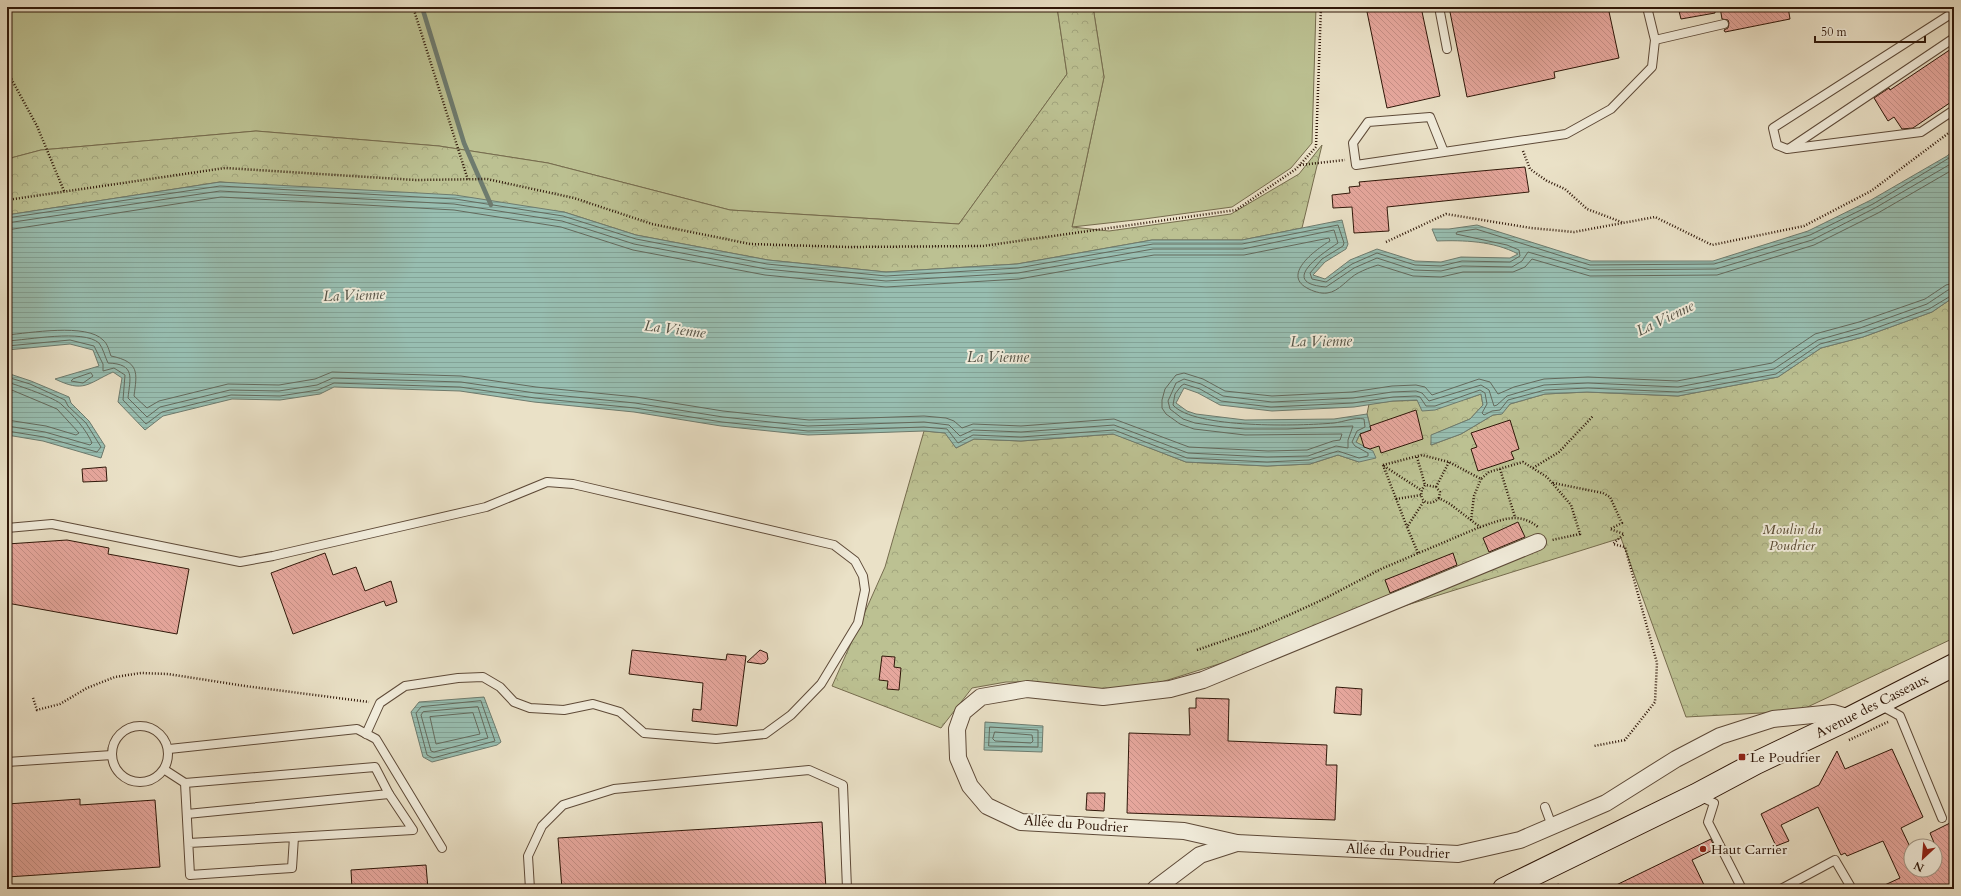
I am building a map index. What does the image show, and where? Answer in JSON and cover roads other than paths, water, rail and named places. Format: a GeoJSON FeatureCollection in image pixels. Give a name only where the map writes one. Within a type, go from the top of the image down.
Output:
{"type":"FeatureCollection","features":[{"type":"Feature","properties":{"kind":"main road","name":"Avenue des Casseaux"},"geometry":{"type":"LineString","coordinates":[[1504,889],[1696,795],[1756,762],[1850,718],[1954,665]]}},
{"type":"Feature","properties":{"kind":"street","name":"Allée du Poudrier"},"geometry":{"type":"LineString","coordinates":[[1542,536],[1203,680],[1170,689],[1103,697],[1027,689],[981,697],[963,712],[957,729],[958,758],[970,786],[987,806],[1021,822],[1184,831],[1237,843],[1458,854],[1520,840],[1606,803],[1676,759],[1720,736],[1773,719],[1833,713],[1850,718]]}},
{"type":"Feature","properties":{"kind":"street"},"geometry":{"type":"LineString","coordinates":[[1155,889],[1200,855],[1237,843]]}},
{"type":"Feature","properties":{"kind":"lane"},"geometry":{"type":"LineString","coordinates":[[1439,7],[1447,49]]}},
{"type":"Feature","properties":{"kind":"lane"},"geometry":{"type":"LineString","coordinates":[[1444,152],[1430,117],[1368,122],[1354,143],[1356,165],[1566,134],[1611,108],[1652,67],[1655,40],[1647,7]]}},
{"type":"Feature","properties":{"kind":"lane"},"geometry":{"type":"LineString","coordinates":[[1954,12],[1773,128],[1777,145],[1787,149],[1921,132],[1954,110]]}},
{"type":"Feature","properties":{"kind":"lane"},"geometry":{"type":"LineString","coordinates":[[1655,40],[1724,24]]}},
{"type":"Feature","properties":{"kind":"lane"},"geometry":{"type":"LineString","coordinates":[[1787,149],[1954,38]]}},
{"type":"Feature","properties":{"kind":"lane"},"geometry":{"type":"LineString","coordinates":[[7,528],[52,524],[240,562],[273,556],[486,507],[547,482],[573,484],[834,545],[855,561],[862,576],[865,590],[858,623],[821,684],[791,715],[765,734],[716,739],[644,733],[620,712],[593,704],[564,710],[530,708],[514,702],[500,687],[484,677],[458,678],[405,686],[380,703],[366,734]]}},
{"type":"Feature","properties":{"kind":"lane"},"geometry":{"type":"LineString","coordinates":[[1877,704],[1900,716],[1942,818]]}},
{"type":"Feature","properties":{"kind":"lane"},"geometry":{"type":"LineString","coordinates":[[146,726],[161,734],[169,749],[165,770],[151,781],[133,782],[118,772],[112,755],[116,739],[129,728],[146,726]]}},
{"type":"Feature","properties":{"kind":"lane"},"geometry":{"type":"LineString","coordinates":[[169,749],[357,729],[376,738],[442,848]]}},
{"type":"Feature","properties":{"kind":"lane"},"geometry":{"type":"LineString","coordinates":[[7,762],[112,755]]}},
{"type":"Feature","properties":{"kind":"lane"},"geometry":{"type":"LineString","coordinates":[[165,770],[185,783],[375,767],[389,794],[413,830],[189,843]]}},
{"type":"Feature","properties":{"kind":"lane"},"geometry":{"type":"LineString","coordinates":[[530,889],[528,856],[542,826],[563,806],[614,789],[809,770],[843,785],[847,889]]}},
{"type":"Feature","properties":{"kind":"lane"},"geometry":{"type":"LineString","coordinates":[[185,783],[190,875],[292,868],[294,837]]}},
{"type":"Feature","properties":{"kind":"lane"},"geometry":{"type":"LineString","coordinates":[[187,814],[389,794]]}},
{"type":"Feature","properties":{"kind":"lane"},"geometry":{"type":"LineString","coordinates":[[1696,795],[1714,802],[1708,822],[1742,889]]}},
{"type":"Feature","properties":{"kind":"lane"},"geometry":{"type":"LineString","coordinates":[[1545,808],[1552,826]]}},
{"type":"Feature","properties":{"kind":"lane"},"geometry":{"type":"LineString","coordinates":[[1781,889],[1835,860],[1852,889]]}},
{"type":"Feature","properties":{"kind":"water","name":"La Vienne"},"geometry":{"type":"Polygon","coordinates":[[[1954,150],[1954,297],[1932,312],[1863,337],[1821,348],[1778,377],[1678,396],[1587,392],[1545,394],[1510,404],[1502,414],[1493,415],[1461,434],[1431,445],[1431,435],[1470,419],[1483,405],[1481,394],[1435,410],[1422,411],[1417,400],[1393,401],[1354,407],[1272,411],[1220,405],[1198,393],[1184,388],[1176,403],[1187,411],[1196,414],[1245,420],[1334,419],[1367,414],[1371,430],[1360,434],[1356,442],[1373,451],[1376,458],[1359,462],[1338,455],[1310,464],[1267,466],[1186,462],[1113,434],[1021,441],[974,439],[956,448],[945,433],[924,431],[808,435],[721,426],[634,412],[534,402],[460,391],[334,387],[320,394],[280,400],[232,399],[163,416],[145,430],[118,402],[122,378],[113,372],[91,383],[79,386],[73,386],[55,379],[99,366],[93,350],[70,344],[7,350],[7,215],[220,182],[455,195],[564,212],[636,235],[768,260],[886,272],[1017,264],[1152,240],[1242,240],[1342,220],[1348,244],[1346,249],[1325,262],[1313,275],[1325,279],[1350,260],[1377,249],[1415,261],[1441,262],[1461,257],[1510,258],[1518,254],[1499,246],[1478,242],[1437,241],[1432,229],[1449,229],[1477,225],[1591,261],[1713,261],[1808,231],[1871,200],[1947,156],[1954,150]]]}},
{"type":"Feature","properties":{"kind":"water"},"geometry":{"type":"Polygon","coordinates":[[[7,373],[31,381],[69,397],[71,403],[89,421],[105,446],[101,458],[43,441],[7,435],[7,373]]]}},
{"type":"Feature","properties":{"kind":"water"},"geometry":{"type":"Polygon","coordinates":[[[484,697],[501,742],[497,745],[432,762],[423,757],[411,712],[419,702],[484,697]]]}},
{"type":"Feature","properties":{"kind":"water"},"geometry":{"type":"Polygon","coordinates":[[[985,722],[1043,726],[1042,752],[984,750],[985,722]]]}},
{"type":"Feature","properties":{"kind":"waterway"},"geometry":{"type":"LineString","coordinates":[[422,7],[464,143],[491,205]]}},
{"type":"Feature","properties":{"kind":"place","name":"Le Poudrier"},"geometry":{"type":"Point","coordinates":[1742,757]}},
{"type":"Feature","properties":{"kind":"place","name":"Haut Carrier"},"geometry":{"type":"Point","coordinates":[1703,849]}},
{"type":"Feature","properties":{"kind":"park label","name":"Moulin du Poudrier"},"geometry":{"type":"Point","coordinates":[1792,538]}}]}
